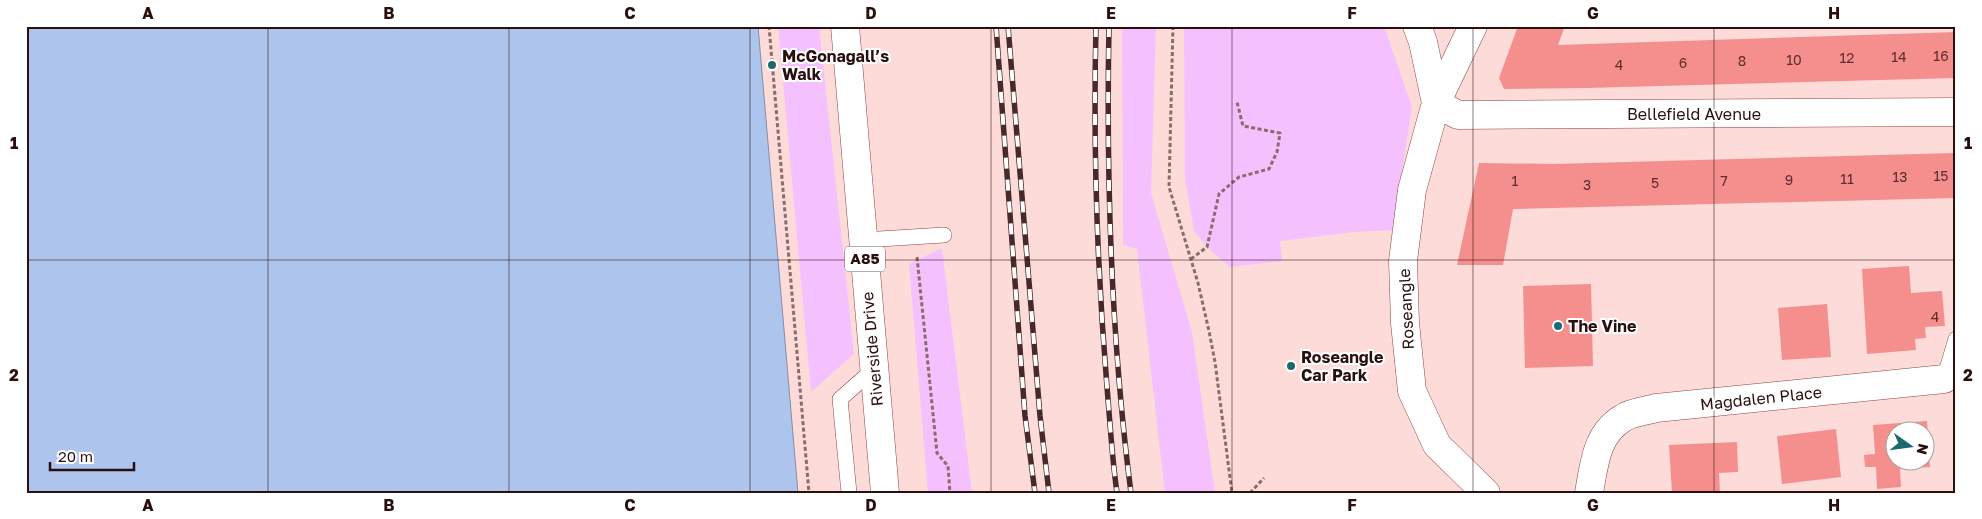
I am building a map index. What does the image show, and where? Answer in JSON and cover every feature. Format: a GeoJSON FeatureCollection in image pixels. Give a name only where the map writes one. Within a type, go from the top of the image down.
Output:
{"type":"FeatureCollection","features":[{"type":"Feature","properties":{"kind":"street","name":"Riverside Drive"},"geometry":{"type":"LineString","coordinates":[[845,26],[885,493]]}},
{"type":"Feature","properties":{"kind":"street"},"geometry":{"type":"LineString","coordinates":[[1417,26],[1423,42],[1436,103]]}},
{"type":"Feature","properties":{"kind":"street","name":"Roseangle"},"geometry":{"type":"LineString","coordinates":[[1473,26],[1436,103],[1412,190],[1403,260],[1405,322],[1412,391],[1437,445],[1486,493]]}},
{"type":"Feature","properties":{"kind":"street","name":"Bellefield Avenue"},"geometry":{"type":"LineString","coordinates":[[1436,103],[1458,115],[1956,112]]}},
{"type":"Feature","properties":{"kind":"street","name":"Magdalen Place"},"geometry":{"type":"LineString","coordinates":[[1589,493],[1595,456],[1605,434],[1624,417],[1656,408],[1944,379]]}},
{"type":"Feature","properties":{"kind":"lane"},"geometry":{"type":"LineString","coordinates":[[863,240],[944,235]]}},
{"type":"Feature","properties":{"kind":"lane","name":"Magdalen Place"},"geometry":{"type":"LineString","coordinates":[[1944,379],[1956,340]]}},
{"type":"Feature","properties":{"kind":"lane"},"geometry":{"type":"LineString","coordinates":[[849,493],[840,400],[874,368]]}},
{"type":"Feature","properties":{"kind":"path"},"geometry":{"type":"LineString","coordinates":[[769,26],[809,493]]}},
{"type":"Feature","properties":{"kind":"path"},"geometry":{"type":"LineString","coordinates":[[1173,26],[1170,186],[1203,302],[1215,362],[1232,493]]}},
{"type":"Feature","properties":{"kind":"path"},"geometry":{"type":"LineString","coordinates":[[1191,259],[1207,247],[1219,194],[1238,177],[1269,169],[1277,152],[1280,133],[1243,126],[1238,102]]}},
{"type":"Feature","properties":{"kind":"path"},"geometry":{"type":"LineString","coordinates":[[915,237],[937,453],[948,466],[950,493]]}},
{"type":"Feature","properties":{"kind":"path"},"geometry":{"type":"LineString","coordinates":[[1250,493],[1264,478]]}},
{"type":"Feature","properties":{"kind":"shaded area"},"geometry":{"type":"Polygon","coordinates":[[[778,26],[819,26],[854,354],[811,392],[778,26]]]}},
{"type":"Feature","properties":{"kind":"shaded area"},"geometry":{"type":"Polygon","coordinates":[[[1122,26],[1156,26],[1151,193],[1192,332],[1215,493],[1165,493],[1137,249],[1123,245],[1122,26]]]}},
{"type":"Feature","properties":{"kind":"shaded area"},"geometry":{"type":"Polygon","coordinates":[[[1184,26],[1384,26],[1412,107],[1393,230],[1354,232],[1280,241],[1282,261],[1230,267],[1211,251],[1194,231],[1185,180],[1184,26]]]}},
{"type":"Feature","properties":{"kind":"shaded area"},"geometry":{"type":"Polygon","coordinates":[[[942,248],[972,493],[928,493],[909,264],[942,248]]]}},
{"type":"Feature","properties":{"kind":"water"},"geometry":{"type":"Polygon","coordinates":[[[26,26],[758,26],[798,493],[26,493],[26,26]]]}},
{"type":"Feature","properties":{"kind":"building"},"geometry":{"type":"Polygon","coordinates":[[[1518,26],[1565,26],[1558,45],[1956,32],[1956,78],[1504,89],[1499,78],[1518,26]]]}},
{"type":"Feature","properties":{"kind":"building"},"geometry":{"type":"Polygon","coordinates":[[[1956,153],[1956,198],[1513,209],[1503,265],[1457,265],[1479,163],[1553,164],[1956,153]]]}},
{"type":"Feature","properties":{"kind":"building"},"geometry":{"type":"Polygon","coordinates":[[[1909,266],[1911,293],[1942,291],[1945,326],[1925,327],[1926,338],[1915,339],[1916,350],[1867,354],[1862,269],[1909,266]]]}},
{"type":"Feature","properties":{"kind":"building","name":"The Vine"},"geometry":{"type":"Polygon","coordinates":[[[1591,284],[1593,366],[1525,368],[1523,286],[1591,284]]]}},
{"type":"Feature","properties":{"kind":"building"},"geometry":{"type":"Polygon","coordinates":[[[1827,304],[1831,357],[1782,360],[1778,308],[1827,304]]]}},
{"type":"Feature","properties":{"kind":"building"},"geometry":{"type":"Polygon","coordinates":[[[1884,424],[1884,472],[1900,472],[1901,487],[1877,489],[1876,467],[1865,467],[1864,455],[1875,454],[1873,425],[1884,424]]]}},
{"type":"Feature","properties":{"kind":"building"},"geometry":{"type":"Polygon","coordinates":[[[1836,429],[1841,477],[1782,484],[1777,436],[1836,429]]]}},
{"type":"Feature","properties":{"kind":"building"},"geometry":{"type":"Polygon","coordinates":[[[1737,442],[1738,472],[1719,473],[1720,493],[1672,493],[1669,445],[1737,442]]]}},
{"type":"Feature","properties":{"kind":"railway"},"geometry":{"type":"LineString","coordinates":[[996,26],[1025,416],[1035,493]]}},
{"type":"Feature","properties":{"kind":"railway"},"geometry":{"type":"LineString","coordinates":[[1008,26],[1040,416],[1049,493]]}},
{"type":"Feature","properties":{"kind":"railway"},"geometry":{"type":"LineString","coordinates":[[1096,26],[1095,117],[1098,252],[1112,453],[1117,493]]}},
{"type":"Feature","properties":{"kind":"railway"},"geometry":{"type":"LineString","coordinates":[[1109,26],[1108,143],[1111,260],[1119,377],[1131,493]]}},
{"type":"Feature","properties":{"kind":"place","name":"McGonagall’s Walk"},"geometry":{"type":"Point","coordinates":[772,65]}},
{"type":"Feature","properties":{"kind":"place","name":"The Vine"},"geometry":{"type":"Point","coordinates":[1558,326]}},
{"type":"Feature","properties":{"kind":"place","name":"Roseangle Car Park"},"geometry":{"type":"Point","coordinates":[1291,366]}}]}
